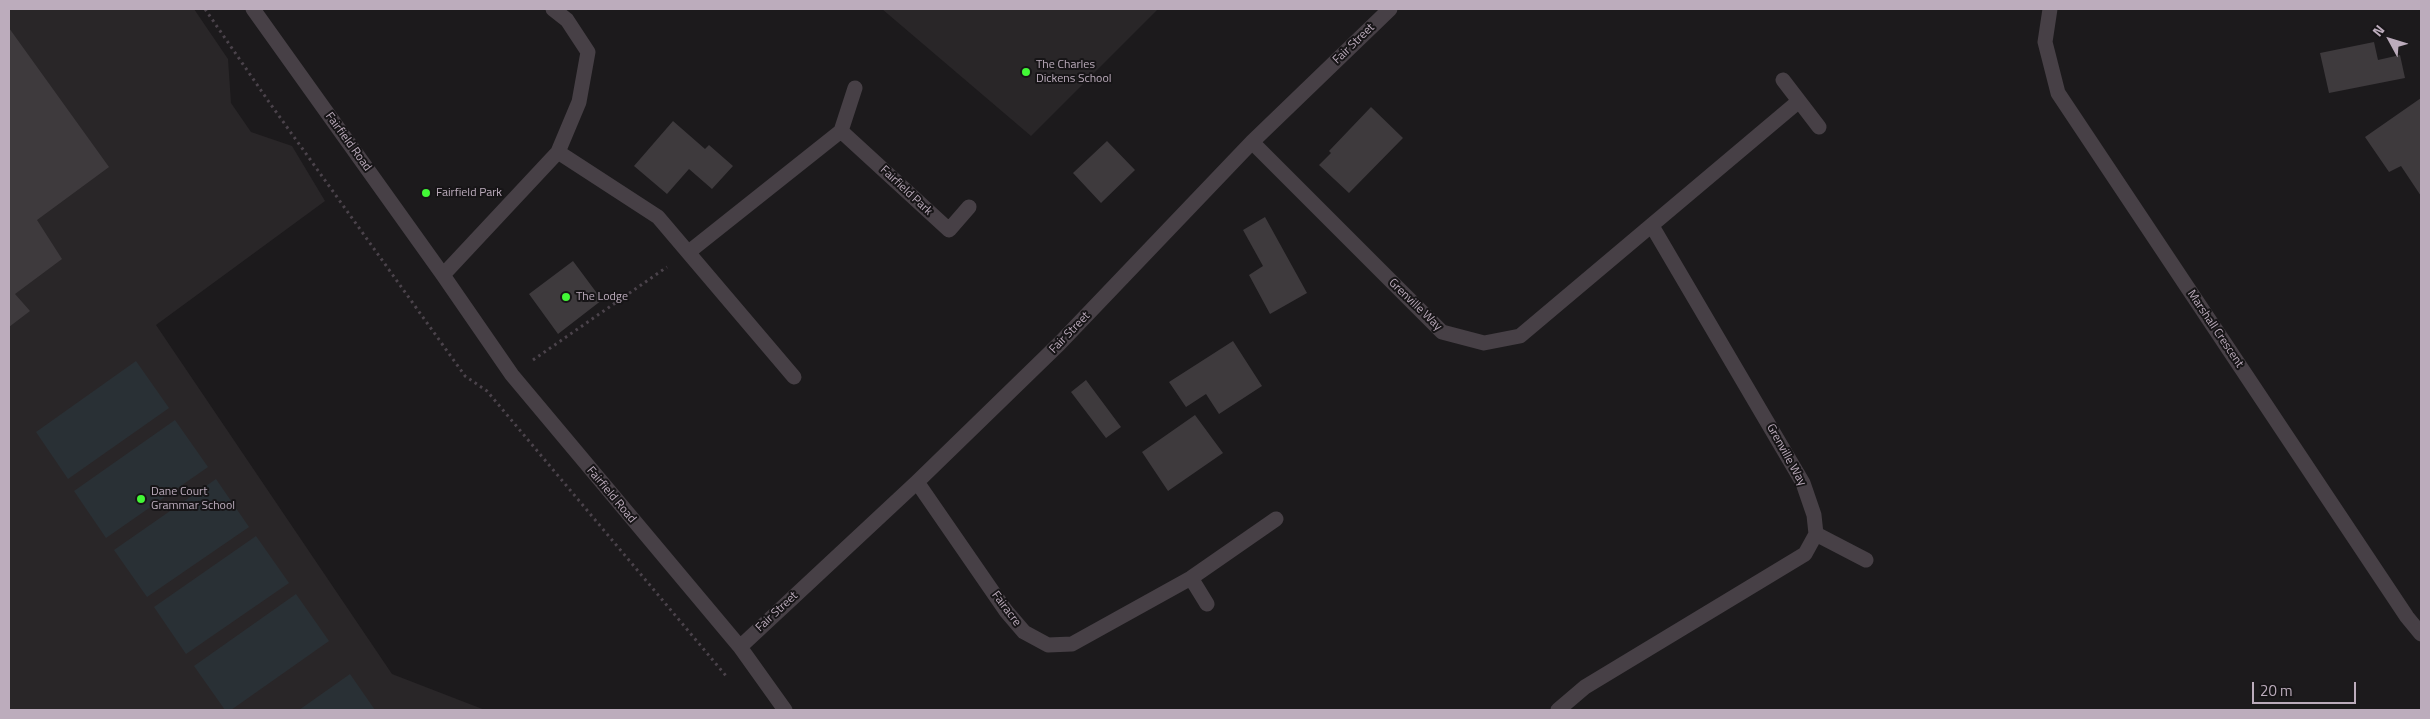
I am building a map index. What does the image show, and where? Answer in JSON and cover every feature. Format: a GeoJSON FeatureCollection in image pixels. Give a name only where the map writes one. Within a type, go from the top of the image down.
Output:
{"type":"FeatureCollection","features":[{"type":"Feature","properties":{"kind":"street","name":"Fairfield Road"},"geometry":{"type":"LineString","coordinates":[[253,9],[444,275],[512,375],[740,647],[785,710]]}},
{"type":"Feature","properties":{"kind":"street"},"geometry":{"type":"LineString","coordinates":[[444,275],[558,152],[580,102],[588,52],[567,20],[553,9]]}},
{"type":"Feature","properties":{"kind":"street","name":"Fair Street"},"geometry":{"type":"LineString","coordinates":[[740,647],[917,482],[1059,344],[1252,142],[1390,9]]}},
{"type":"Feature","properties":{"kind":"street","name":"Marshall Crescent"},"geometry":{"type":"LineString","coordinates":[[2050,9],[2045,42],[2058,93],[2407,617],[2421,634]]}},
{"type":"Feature","properties":{"kind":"street"},"geometry":{"type":"LineString","coordinates":[[1783,80],[1819,127]]}},
{"type":"Feature","properties":{"kind":"street"},"geometry":{"type":"LineString","coordinates":[[690,252],[841,131],[855,88]]}},
{"type":"Feature","properties":{"kind":"street","name":"Grenville Way"},"geometry":{"type":"LineString","coordinates":[[1252,142],[1442,332],[1484,343],[1520,336],[1799,102]]}},
{"type":"Feature","properties":{"kind":"street","name":"Fairfield Park"},"geometry":{"type":"LineString","coordinates":[[841,131],[949,230],[969,208]]}},
{"type":"Feature","properties":{"kind":"street"},"geometry":{"type":"LineString","coordinates":[[558,152],[658,217],[690,252],[794,376]]}},
{"type":"Feature","properties":{"kind":"street","name":"Grenville Way"},"geometry":{"type":"LineString","coordinates":[[1652,226],[1803,483],[1814,515],[1816,534]]}},
{"type":"Feature","properties":{"kind":"street","name":"Fairacre"},"geometry":{"type":"LineString","coordinates":[[917,482],[1006,611],[1024,632],[1048,645],[1072,644],[1191,578],[1276,519]]}},
{"type":"Feature","properties":{"kind":"street"},"geometry":{"type":"LineString","coordinates":[[1558,710],[1586,687],[1805,554],[1816,534],[1866,560]]}},
{"type":"Feature","properties":{"kind":"street"},"geometry":{"type":"LineString","coordinates":[[1191,578],[1207,604]]}},
{"type":"Feature","properties":{"kind":"path"},"geometry":{"type":"LineString","coordinates":[[206,9],[269,102],[465,376],[487,391],[731,682]]}},
{"type":"Feature","properties":{"kind":"path"},"geometry":{"type":"LineString","coordinates":[[512,375],[690,252]]}},
{"type":"Feature","properties":{"kind":"shaded area","name":"Dane Court Grammar School"},"geometry":{"type":"Polygon","coordinates":[[[9,9],[194,9],[228,59],[231,103],[251,132],[292,146],[325,201],[156,325],[392,674],[485,710],[9,710],[9,9]]]}},
{"type":"Feature","properties":{"kind":"shaded area","name":"The Charles Dickens School"},"geometry":{"type":"Polygon","coordinates":[[[882,9],[1158,9],[1031,136],[882,9]]]}},
{"type":"Feature","properties":{"kind":"shaded area"},"geometry":{"type":"Polygon","coordinates":[[[136,361],[169,408],[68,479],[36,432],[136,361]]]}},
{"type":"Feature","properties":{"kind":"shaded area"},"geometry":{"type":"Polygon","coordinates":[[[175,420],[208,467],[106,538],[74,491],[175,420]]]}},
{"type":"Feature","properties":{"kind":"shaded area"},"geometry":{"type":"Polygon","coordinates":[[[216,479],[249,527],[147,597],[114,550],[216,479]]]}},
{"type":"Feature","properties":{"kind":"shaded area"},"geometry":{"type":"Polygon","coordinates":[[[256,536],[289,583],[186,654],[154,607],[256,536]]]}},
{"type":"Feature","properties":{"kind":"shaded area"},"geometry":{"type":"Polygon","coordinates":[[[296,594],[329,641],[231,710],[225,710],[194,666],[296,594]]]}},
{"type":"Feature","properties":{"kind":"shaded area"},"geometry":{"type":"Polygon","coordinates":[[[350,674],[375,710],[299,710],[350,674]]]}},
{"type":"Feature","properties":{"kind":"building"},"geometry":{"type":"Polygon","coordinates":[[[9,28],[109,167],[37,220],[62,259],[15,294],[30,311],[9,327],[9,28]]]}},
{"type":"Feature","properties":{"kind":"building"},"geometry":{"type":"Polygon","coordinates":[[[2374,42],[2378,60],[2400,55],[2405,78],[2329,93],[2320,53],[2374,42]]]}},
{"type":"Feature","properties":{"kind":"building"},"geometry":{"type":"Polygon","coordinates":[[[2421,98],[2421,196],[2401,166],[2389,172],[2365,137],[2421,98]]]}},
{"type":"Feature","properties":{"kind":"building"},"geometry":{"type":"Polygon","coordinates":[[[1371,107],[1403,138],[1349,193],[1319,165],[1331,153],[1329,151],[1371,107]]]}},
{"type":"Feature","properties":{"kind":"building"},"geometry":{"type":"Polygon","coordinates":[[[673,121],[705,149],[709,145],[733,166],[712,189],[689,169],[667,194],[634,166],[673,121]]]}},
{"type":"Feature","properties":{"kind":"building"},"geometry":{"type":"Polygon","coordinates":[[[1107,141],[1135,170],[1101,203],[1073,173],[1107,141]]]}},
{"type":"Feature","properties":{"kind":"building"},"geometry":{"type":"Polygon","coordinates":[[[1265,217],[1307,293],[1270,314],[1249,275],[1263,266],[1243,230],[1265,217]]]}},
{"type":"Feature","properties":{"kind":"building","name":"The Lodge"},"geometry":{"type":"Polygon","coordinates":[[[573,261],[602,300],[558,334],[529,294],[573,261]]]}},
{"type":"Feature","properties":{"kind":"building"},"geometry":{"type":"Polygon","coordinates":[[[1233,341],[1262,386],[1219,414],[1206,394],[1186,407],[1169,382],[1233,341]]]}},
{"type":"Feature","properties":{"kind":"building"},"geometry":{"type":"Polygon","coordinates":[[[1086,380],[1121,427],[1106,438],[1071,392],[1086,380]]]}},
{"type":"Feature","properties":{"kind":"building"},"geometry":{"type":"Polygon","coordinates":[[[1195,415],[1223,453],[1168,491],[1142,452],[1195,415]]]}},
{"type":"Feature","properties":{"kind":"place","name":"The Charles Dickens School"},"geometry":{"type":"Point","coordinates":[1026,72]}},
{"type":"Feature","properties":{"kind":"place","name":"Fairfield Park"},"geometry":{"type":"Point","coordinates":[426,193]}},
{"type":"Feature","properties":{"kind":"place","name":"The Lodge"},"geometry":{"type":"Point","coordinates":[566,297]}},
{"type":"Feature","properties":{"kind":"place","name":"Dane Court Grammar School"},"geometry":{"type":"Point","coordinates":[141,499]}}]}
